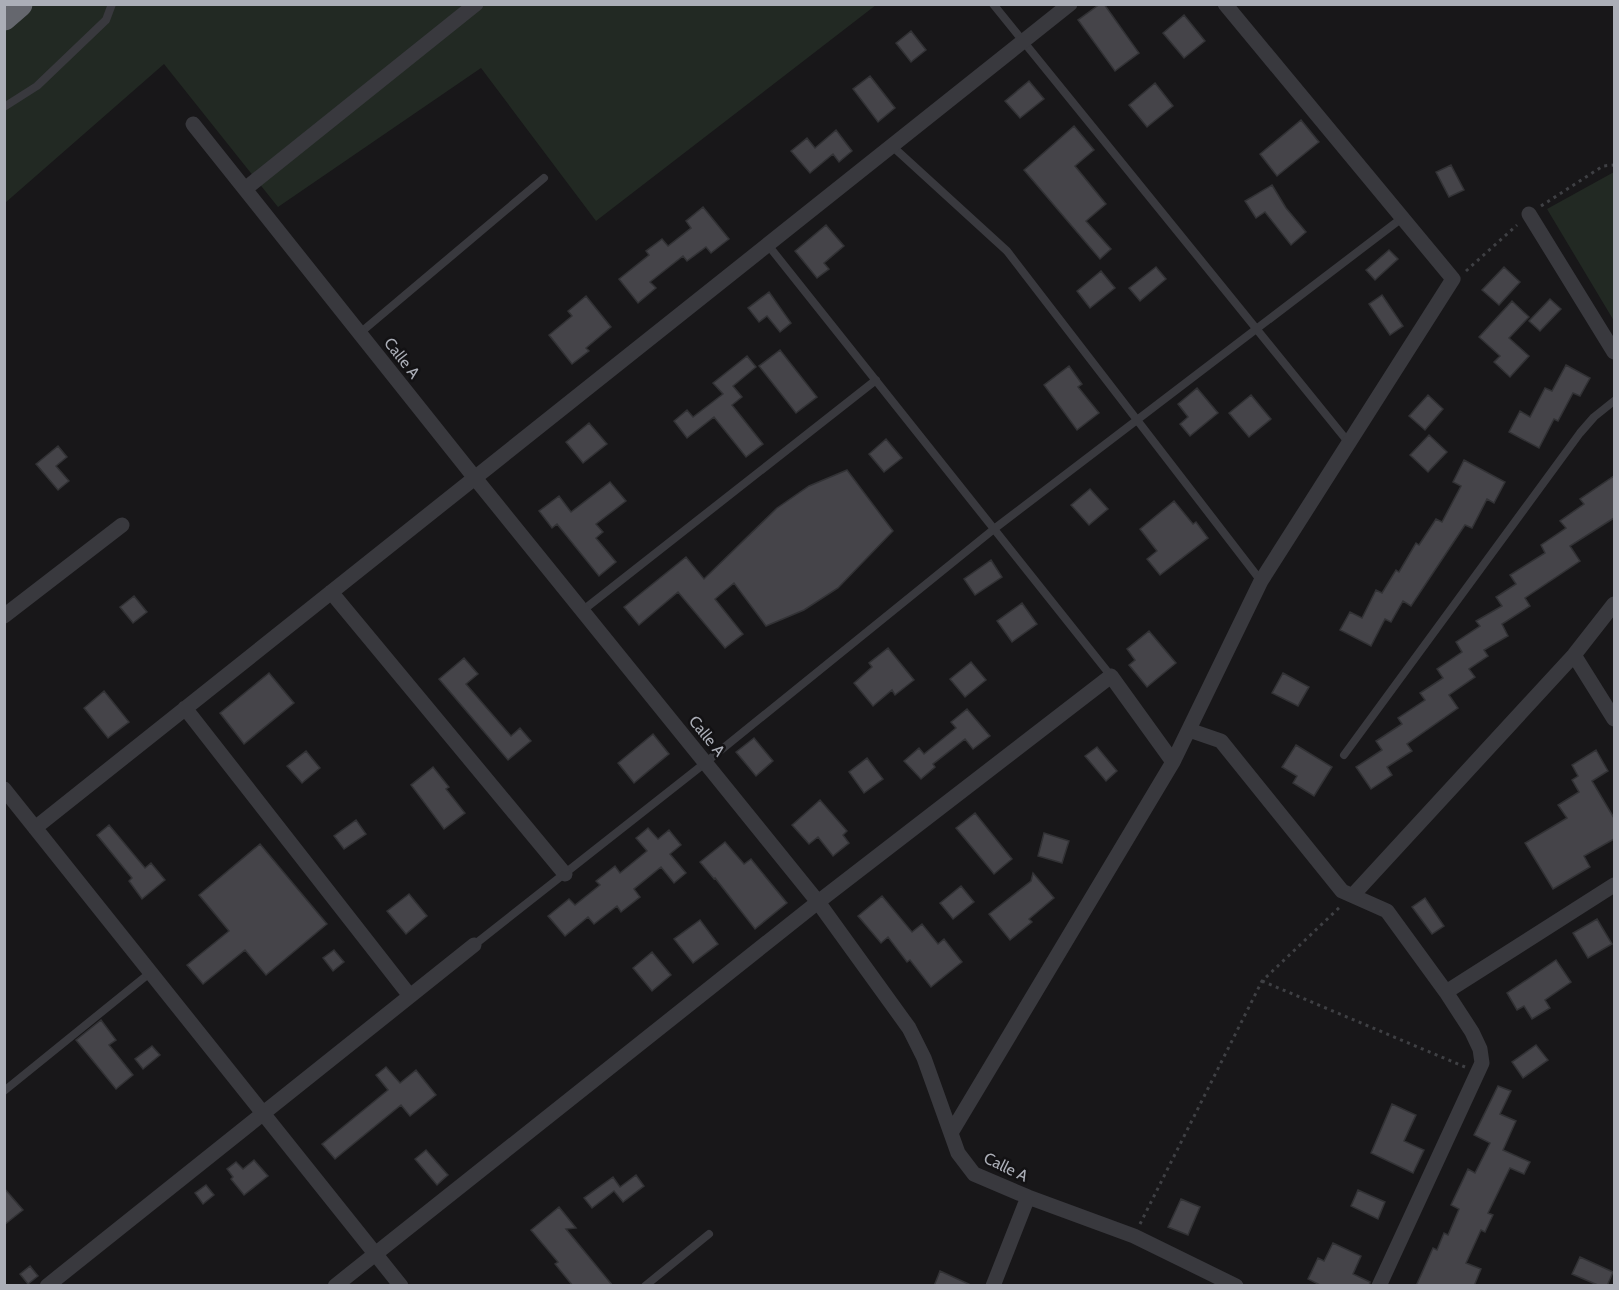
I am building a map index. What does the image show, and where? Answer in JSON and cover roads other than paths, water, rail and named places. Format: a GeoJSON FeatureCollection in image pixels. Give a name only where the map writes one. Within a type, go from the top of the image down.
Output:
{"type":"FeatureCollection","features":[{"type":"Feature","properties":{"kind":"highway"},"geometry":{"type":"LineString","coordinates":[[4,17],[19,4]]}},
{"type":"Feature","properties":{"kind":"street"},"geometry":{"type":"LineString","coordinates":[[245,189],[476,4]]}},
{"type":"Feature","properties":{"kind":"street"},"geometry":{"type":"LineString","coordinates":[[35,828],[1070,4]]}},
{"type":"Feature","properties":{"kind":"street"},"geometry":{"type":"LineString","coordinates":[[951,1133],[1173,762],[1261,581],[1453,279],[1225,4]]}},
{"type":"Feature","properties":{"kind":"street","name":"Calle A"},"geometry":{"type":"LineString","coordinates":[[193,124],[475,478],[818,902],[909,1028],[924,1058],[958,1153],[974,1174],[1028,1197],[1134,1236],[1236,1286]]}},
{"type":"Feature","properties":{"kind":"street"},"geometry":{"type":"LineString","coordinates":[[1529,214],[1610,334],[1614,352]]}},
{"type":"Feature","properties":{"kind":"street"},"geometry":{"type":"LineString","coordinates":[[4,616],[122,525]]}},
{"type":"Feature","properties":{"kind":"street"},"geometry":{"type":"LineString","coordinates":[[331,592],[565,874]]}},
{"type":"Feature","properties":{"kind":"street"},"geometry":{"type":"LineString","coordinates":[[1353,896],[1574,655],[1614,604]]}},
{"type":"Feature","properties":{"kind":"street"},"geometry":{"type":"LineString","coordinates":[[1574,655],[1614,719]]}},
{"type":"Feature","properties":{"kind":"street"},"geometry":{"type":"LineString","coordinates":[[335,1286],[818,902],[1111,676],[1173,762]]}},
{"type":"Feature","properties":{"kind":"street"},"geometry":{"type":"LineString","coordinates":[[185,708],[410,996]]}},
{"type":"Feature","properties":{"kind":"street"},"geometry":{"type":"LineString","coordinates":[[1189,730],[1221,741],[1342,891],[1387,911],[1446,992],[1472,1032],[1480,1049],[1482,1063],[1478,1073],[1379,1286]]}},
{"type":"Feature","properties":{"kind":"street"},"geometry":{"type":"LineString","coordinates":[[4,789],[401,1286]]}},
{"type":"Feature","properties":{"kind":"street"},"geometry":{"type":"LineString","coordinates":[[1446,992],[1614,885]]}},
{"type":"Feature","properties":{"kind":"street"},"geometry":{"type":"LineString","coordinates":[[47,1286],[474,945]]}},
{"type":"Feature","properties":{"kind":"street"},"geometry":{"type":"LineString","coordinates":[[993,1286],[1028,1197]]}},
{"type":"Feature","properties":{"kind":"lane"},"geometry":{"type":"LineString","coordinates":[[4,107],[37,86],[106,20],[112,4]]}},
{"type":"Feature","properties":{"kind":"lane"},"geometry":{"type":"LineString","coordinates":[[993,4],[1349,443]]}},
{"type":"Feature","properties":{"kind":"lane"},"geometry":{"type":"LineString","coordinates":[[892,146],[1007,251],[1261,581]]}},
{"type":"Feature","properties":{"kind":"lane"},"geometry":{"type":"LineString","coordinates":[[360,333],[544,178]]}},
{"type":"Feature","properties":{"kind":"lane"},"geometry":{"type":"LineString","coordinates":[[474,945],[705,763],[994,529],[1402,218]]}},
{"type":"Feature","properties":{"kind":"lane"},"geometry":{"type":"LineString","coordinates":[[768,244],[1111,676]]}},
{"type":"Feature","properties":{"kind":"lane"},"geometry":{"type":"LineString","coordinates":[[582,611],[876,380]]}},
{"type":"Feature","properties":{"kind":"lane"},"geometry":{"type":"LineString","coordinates":[[1344,755],[1580,433],[1594,417],[1614,401]]}},
{"type":"Feature","properties":{"kind":"lane"},"geometry":{"type":"LineString","coordinates":[[4,1091],[151,972]]}},
{"type":"Feature","properties":{"kind":"lane"},"geometry":{"type":"LineString","coordinates":[[645,1286],[709,1234]]}}]}
